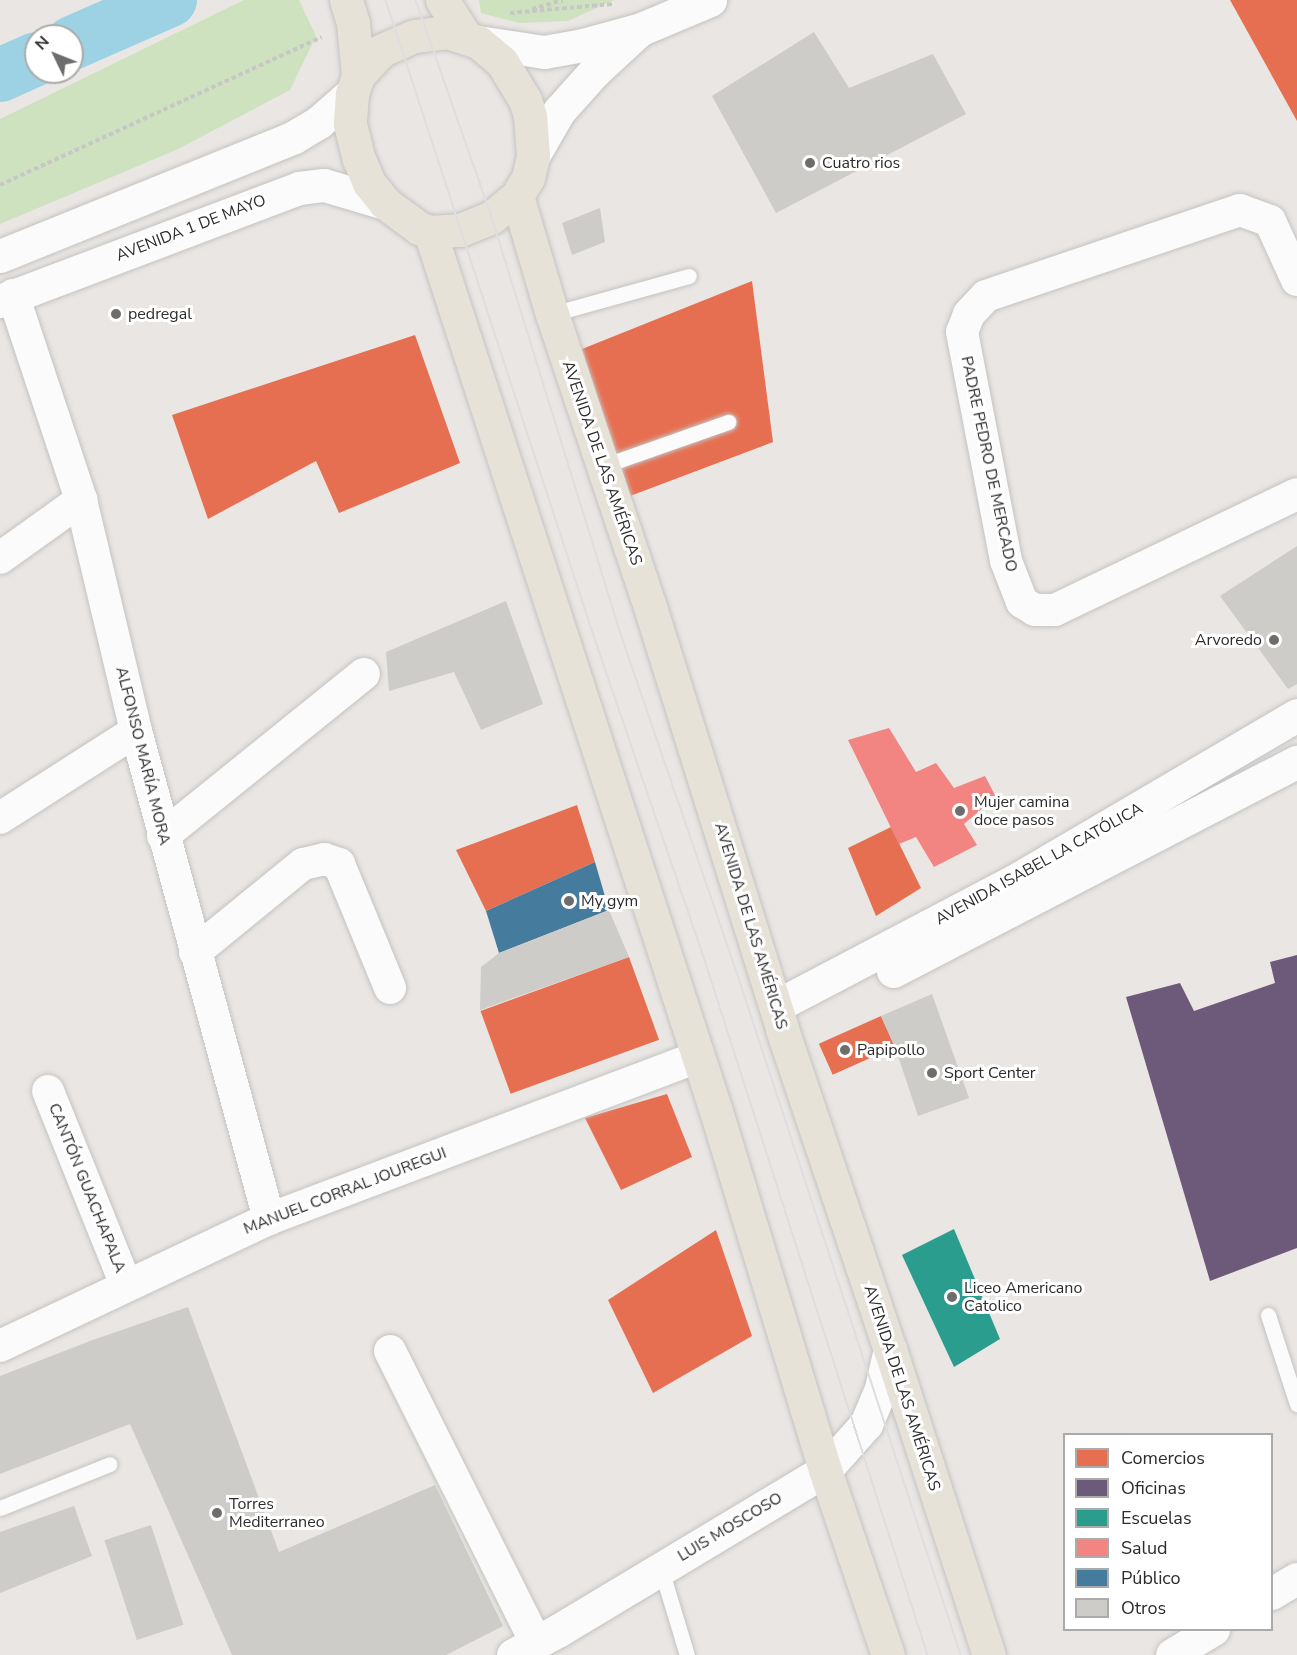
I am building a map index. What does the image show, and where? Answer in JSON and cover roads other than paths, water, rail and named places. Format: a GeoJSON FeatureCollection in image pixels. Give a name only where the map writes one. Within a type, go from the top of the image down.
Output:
{"type":"FeatureCollection","features":[{"type":"Feature","properties":{"kind":"main road"},"geometry":{"type":"LineString","coordinates":[[349,11],[355,85],[350,124],[359,159],[369,183],[385,203],[410,223],[430,232],[460,230],[492,217],[517,196],[528,178],[532,156],[530,116],[525,100],[502,62],[472,39],[442,0]]}},
{"type":"Feature","properties":{"kind":"main road"},"geometry":{"type":"LineString","coordinates":[[0,256],[294,137],[319,122],[355,85],[381,51],[400,41],[429,32],[544,52],[583,45],[641,28],[710,0]]}},
{"type":"Feature","properties":{"kind":"main road"},"geometry":{"type":"LineString","coordinates":[[532,156],[559,111],[594,72],[641,28]]}},
{"type":"Feature","properties":{"kind":"main road","name":"AVENIDA 1 DE MAYO"},"geometry":{"type":"LineString","coordinates":[[7,298],[299,188],[324,185],[385,203]]}},
{"type":"Feature","properties":{"kind":"main road","name":"AVENIDA DE LAS AMÉRICAS"},"geometry":{"type":"LineString","coordinates":[[517,196],[552,314],[651,610],[779,1018],[989,1655]]}},
{"type":"Feature","properties":{"kind":"main road"},"geometry":{"type":"LineString","coordinates":[[430,232],[698,1057],[825,1470],[888,1655]]}},
{"type":"Feature","properties":{"kind":"main road","name":"AVENIDA ISABEL LA CATÓLICA"},"geometry":{"type":"LineString","coordinates":[[779,1018],[1297,715]]}},
{"type":"Feature","properties":{"kind":"main road","name":"AVENIDA ISABEL LA CATÓLICA"},"geometry":{"type":"LineString","coordinates":[[779,1018],[1297,762]]}},
{"type":"Feature","properties":{"kind":"main road","name":"LUIS MOSCOSO"},"geometry":{"type":"LineString","coordinates":[[525,1649],[825,1470],[866,1424],[881,1388],[890,1349]]}},
{"type":"Feature","properties":{"kind":"street","name":"PADRE PEDRO DE MERCADO"},"geometry":{"type":"LineString","coordinates":[[1294,261],[1270,221],[1240,210],[986,296],[969,314],[962,332],[1006,561],[1022,602],[1035,610],[1055,610],[1297,495]]}},
{"type":"Feature","properties":{"kind":"street","name":"ALFONSO MARÍA MORA"},"geometry":{"type":"LineString","coordinates":[[7,298],[81,500],[136,731],[269,1219]]}},
{"type":"Feature","properties":{"kind":"street"},"geometry":{"type":"LineString","coordinates":[[0,558],[81,500]]}},
{"type":"Feature","properties":{"kind":"street"},"geometry":{"type":"LineString","coordinates":[[164,836],[364,674]]}},
{"type":"Feature","properties":{"kind":"street"},"geometry":{"type":"LineString","coordinates":[[0,818],[136,731]]}},
{"type":"Feature","properties":{"kind":"street"},"geometry":{"type":"LineString","coordinates":[[195,952],[303,864],[324,859],[339,864],[390,988]]}},
{"type":"Feature","properties":{"kind":"street","name":"MANUEL CORRAL JOUREGUI"},"geometry":{"type":"LineString","coordinates":[[0,1346],[269,1219],[698,1057]]}},
{"type":"Feature","properties":{"kind":"street","name":"CANTÓN GUACHAPALA"},"geometry":{"type":"LineString","coordinates":[[48,1091],[126,1285]]}},
{"type":"Feature","properties":{"kind":"street"},"geometry":{"type":"LineString","coordinates":[[390,1351],[525,1649]]}},
{"type":"Feature","properties":{"kind":"street"},"geometry":{"type":"LineString","coordinates":[[1273,1593],[1297,1579]]}},
{"type":"Feature","properties":{"kind":"street"},"geometry":{"type":"LineString","coordinates":[[1172,1655],[1211,1631]]}},
{"type":"Feature","properties":{"kind":"lane"},"geometry":{"type":"LineString","coordinates":[[552,314],[689,276]]}},
{"type":"Feature","properties":{"kind":"lane"},"geometry":{"type":"LineString","coordinates":[[603,466],[728,422]]}},
{"type":"Feature","properties":{"kind":"lane"},"geometry":{"type":"LineString","coordinates":[[1268,1316],[1297,1404]]}},
{"type":"Feature","properties":{"kind":"lane"},"geometry":{"type":"LineString","coordinates":[[0,1508],[110,1464]]}},
{"type":"Feature","properties":{"kind":"lane"},"geometry":{"type":"LineString","coordinates":[[661,1569],[687,1655]]}},
{"type":"Feature","properties":{"kind":"waterway"},"geometry":{"type":"LineString","coordinates":[[84,38],[170,0]]}},
{"type":"Feature","properties":{"kind":"waterway"},"geometry":{"type":"LineString","coordinates":[[0,75],[24,64]]}},
{"type":"Feature","properties":{"kind":"tram line"},"geometry":{"type":"LineString","coordinates":[[386,0],[592,630],[704,957],[928,1655]]}},
{"type":"Feature","properties":{"kind":"tram line"},"geometry":{"type":"LineString","coordinates":[[416,0],[492,217],[617,622],[736,969],[961,1655]]}},
{"type":"Feature","properties":{"kind":"place","name":"Cuatro rios"},"geometry":{"type":"Point","coordinates":[810,163]}},
{"type":"Feature","properties":{"kind":"place","name":"pedregal"},"geometry":{"type":"Point","coordinates":[116,314]}},
{"type":"Feature","properties":{"kind":"place","name":"Arvoredo"},"geometry":{"type":"Point","coordinates":[1274,640]}},
{"type":"Feature","properties":{"kind":"place","name":"Mujer camina doce pasos"},"geometry":{"type":"Point","coordinates":[960,811]}},
{"type":"Feature","properties":{"kind":"place","name":"My gym"},"geometry":{"type":"Point","coordinates":[569,901]}},
{"type":"Feature","properties":{"kind":"place","name":"Papipollo"},"geometry":{"type":"Point","coordinates":[845,1050]}},
{"type":"Feature","properties":{"kind":"place","name":"Sport Center"},"geometry":{"type":"Point","coordinates":[932,1073]}},
{"type":"Feature","properties":{"kind":"place","name":"Liceo Americano Catolico"},"geometry":{"type":"Point","coordinates":[952,1297]}},
{"type":"Feature","properties":{"kind":"place","name":"Torres Mediterraneo"},"geometry":{"type":"Point","coordinates":[217,1513]}}]}
